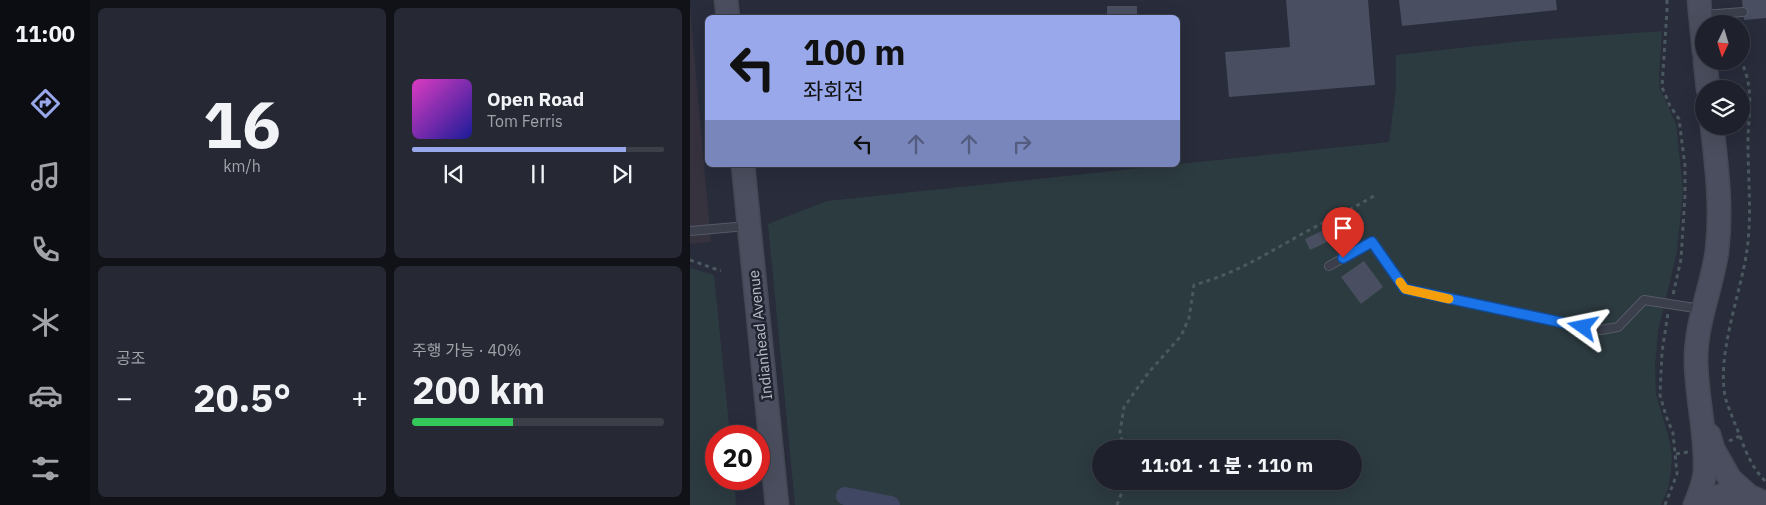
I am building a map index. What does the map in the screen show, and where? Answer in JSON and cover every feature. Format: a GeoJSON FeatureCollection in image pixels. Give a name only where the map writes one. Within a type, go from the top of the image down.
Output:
{"type":"FeatureCollection","features":[{"type":"Feature","properties":{"kind":"main road"},"geometry":{"type":"LineString","coordinates":[[726,0],[728,15]]}},
{"type":"Feature","properties":{"kind":"main road"},"geometry":{"type":"LineString","coordinates":[[1697,505],[1709,450],[1700,400],[1696,359],[1703,310],[1716,253],[1719,222],[1720,187],[1713,135]]}},
{"type":"Feature","properties":{"kind":"main road","name":"Indianhead Avenue"},"geometry":{"type":"LineString","coordinates":[[743,167],[777,505]]}},
{"type":"Feature","properties":{"kind":"main road"},"geometry":{"type":"LineString","coordinates":[[1709,450],[1730,479],[1760,494]]}},
{"type":"Feature","properties":{"kind":"main road"},"geometry":{"type":"LineString","coordinates":[[1697,505],[1711,498],[1723,495],[1760,494]]}},
{"type":"Feature","properties":{"kind":"lane"},"geometry":{"type":"LineString","coordinates":[[1700,8],[1743,12]]}},
{"type":"Feature","properties":{"kind":"lane"},"geometry":{"type":"LineString","coordinates":[[690,231],[749,226]]}},
{"type":"Feature","properties":{"kind":"lane"},"geometry":{"type":"LineString","coordinates":[[1329,266],[1372,242],[1405,289],[1601,330],[1618,327],[1644,300],[1703,310]]}},
{"type":"Feature","properties":{"kind":"path"},"geometry":{"type":"LineString","coordinates":[[1665,505],[1677,474],[1673,433],[1660,395],[1662,352],[1666,324],[1681,259],[1686,195],[1685,166],[1679,119],[1670,106],[1662,87],[1667,0]]}},
{"type":"Feature","properties":{"kind":"path"},"geometry":{"type":"LineString","coordinates":[[1744,70],[1749,83],[1751,101],[1748,141],[1750,217],[1747,250],[1724,360],[1726,398],[1747,455],[1759,474],[1760,494]]}},
{"type":"Feature","properties":{"kind":"path"},"geometry":{"type":"LineString","coordinates":[[1122,440],[1120,432],[1124,407],[1149,372],[1181,336],[1189,318],[1194,285],[1240,269],[1377,194]]}},
{"type":"Feature","properties":{"kind":"path"},"geometry":{"type":"LineString","coordinates":[[690,260],[720,271]]}},
{"type":"Feature","properties":{"kind":"path"},"geometry":{"type":"LineString","coordinates":[[1676,454],[1709,450],[1740,436]]}},
{"type":"Feature","properties":{"kind":"path"},"geometry":{"type":"LineString","coordinates":[[1118,505],[1123,490]]}},
{"type":"Feature","properties":{"kind":"shaded area"},"geometry":{"type":"Polygon","coordinates":[[[690,8],[711,242],[690,244],[690,8]]]}},
{"type":"Feature","properties":{"kind":"shaded area"},"geometry":{"type":"Polygon","coordinates":[[[1662,31],[1660,89],[1676,124],[1683,190],[1677,251],[1658,332],[1655,365],[1656,394],[1669,438],[1672,456],[1668,489],[1661,505],[795,505],[768,224],[827,201],[1151,167],[1180,167],[1180,164],[1389,142],[1396,89],[1396,55],[1523,41],[1662,31]]]}},
{"type":"Feature","properties":{"kind":"shaded area"},"geometry":{"type":"Polygon","coordinates":[[[690,268],[714,275],[729,425],[705,425],[705,490],[735,490],[736,505],[690,505],[690,268]]]}},
{"type":"Feature","properties":{"kind":"building"},"geometry":{"type":"Polygon","coordinates":[[[1286,0],[1368,0],[1375,85],[1229,97],[1225,52],[1290,47],[1286,0]]]}},
{"type":"Feature","properties":{"kind":"building"},"geometry":{"type":"Polygon","coordinates":[[[1399,0],[1556,0],[1557,10],[1402,26],[1399,0]]]}},
{"type":"Feature","properties":{"kind":"building"},"geometry":{"type":"Polygon","coordinates":[[[1742,0],[1766,0],[1766,18],[1750,19],[1750,15],[1744,15],[1742,0]]]}},
{"type":"Feature","properties":{"kind":"building"},"geometry":{"type":"Polygon","coordinates":[[[1107,6],[1137,6],[1137,15],[1107,15],[1107,6]]]}},
{"type":"Feature","properties":{"kind":"building"},"geometry":{"type":"Polygon","coordinates":[[[1359,213],[1365,224],[1310,250],[1305,239],[1359,213]]]}},
{"type":"Feature","properties":{"kind":"building"},"geometry":{"type":"Polygon","coordinates":[[[1364,261],[1383,287],[1361,304],[1341,277],[1364,261]]]}},
{"type":"Feature","properties":{"kind":"waterway"},"geometry":{"type":"LineString","coordinates":[[845,496],[891,505]]}},
{"type":"Feature","properties":{"kind":"slow traffic"},"geometry":{"type":"LineString","coordinates":[[1400,282],[1405,289],[1449,299]]}},
{"type":"Feature","properties":{"kind":"route"},"geometry":{"type":"LineString","coordinates":[[1343,258],[1372,242],[1405,289],[1583,327]]}}]}
